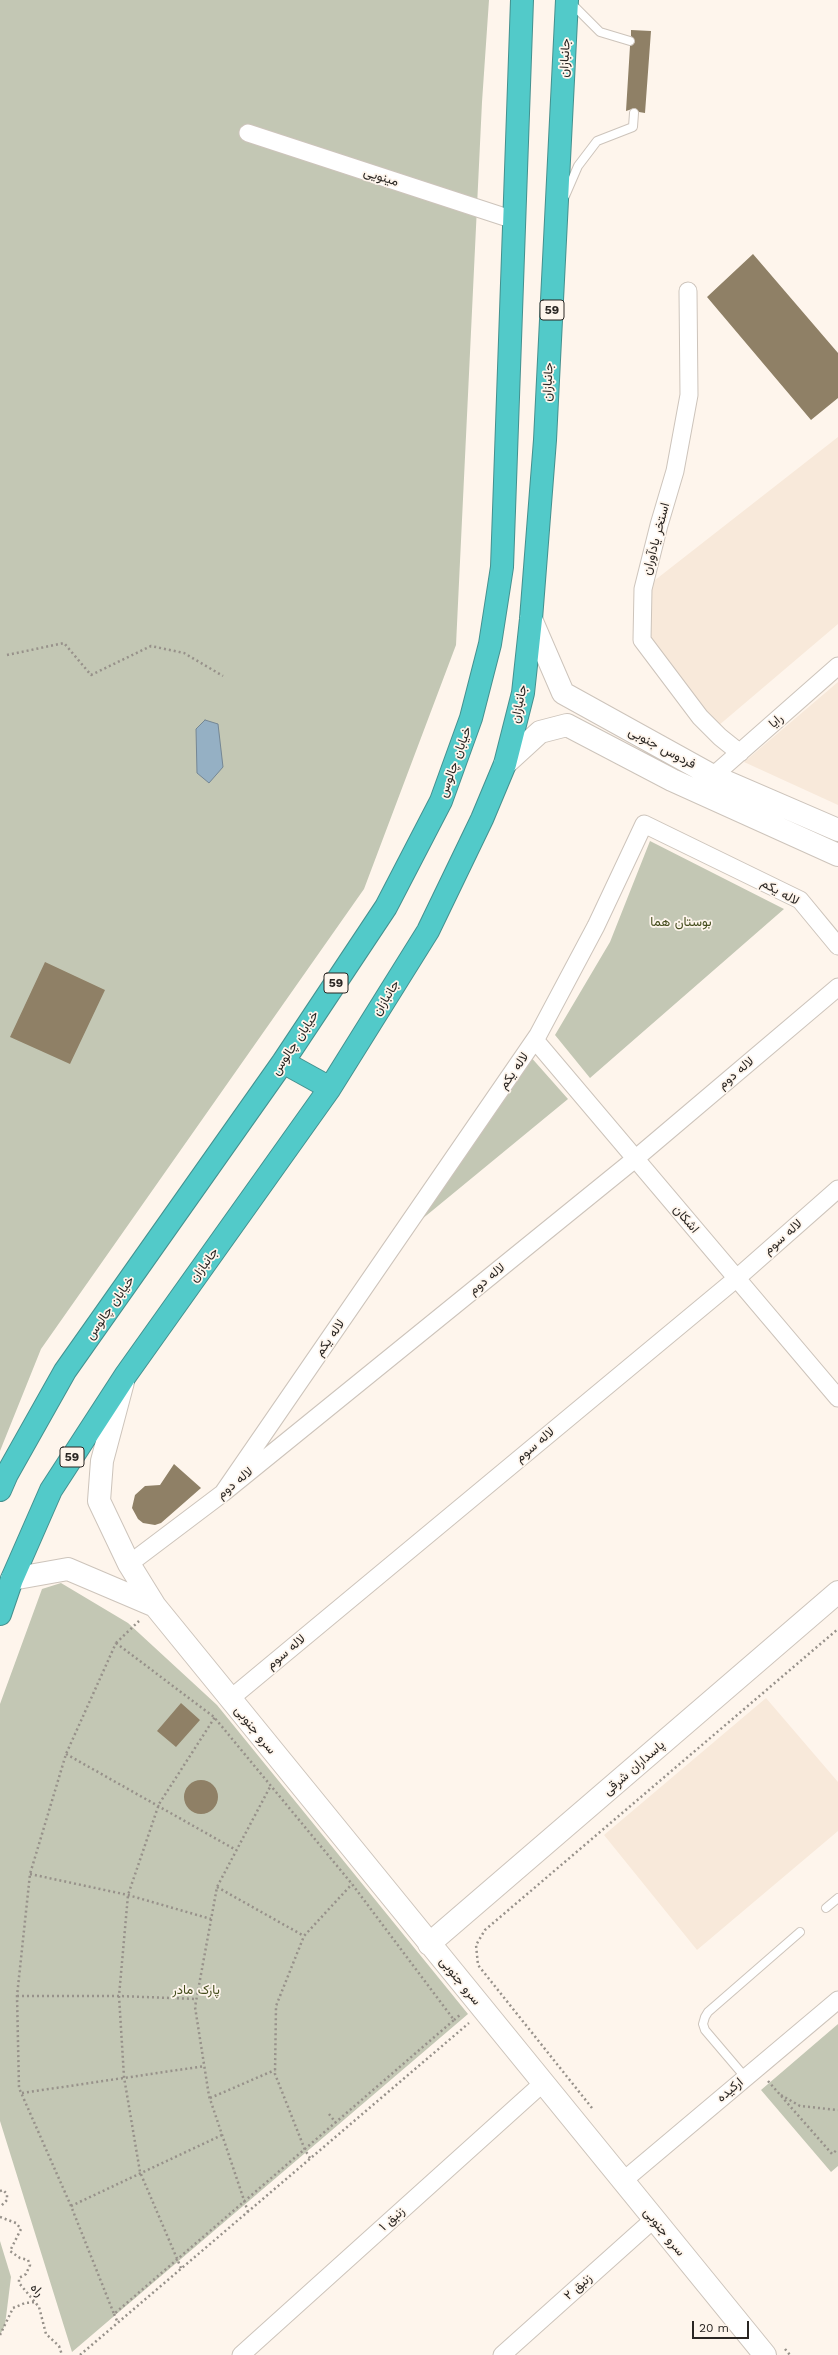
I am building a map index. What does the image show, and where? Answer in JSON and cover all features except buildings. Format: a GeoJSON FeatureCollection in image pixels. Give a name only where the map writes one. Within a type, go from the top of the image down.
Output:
{"type":"FeatureCollection","features":[{"type":"Feature","properties":{"kind":"highway","name":"59"},"geometry":{"type":"LineString","coordinates":[[514,220],[522,0]]}},
{"type":"Feature","properties":{"kind":"highway","name":"جانبازان"},"geometry":{"type":"LineString","coordinates":[[125,1376],[330,1088],[428,931],[482,819],[505,764],[523,693],[531,619],[545,440],[568,0]]}},
{"type":"Feature","properties":{"kind":"highway","name":"خیابان چالوس"},"geometry":{"type":"LineString","coordinates":[[0,1490],[7,1474],[65,1371],[283,1062],[386,907],[441,801],[471,718],[490,644],[502,568],[514,220]]}},
{"type":"Feature","properties":{"kind":"highway"},"geometry":{"type":"LineString","coordinates":[[283,1062],[330,1088]]}},
{"type":"Feature","properties":{"kind":"highway","name":"59"},"geometry":{"type":"LineString","coordinates":[[0,1614],[12,1579],[51,1490],[125,1376]]}},
{"type":"Feature","properties":{"kind":"street","name":"مینویی"},"geometry":{"type":"LineString","coordinates":[[248,133],[514,220]]}},
{"type":"Feature","properties":{"kind":"street","name":"استخر یادآوران"},"geometry":{"type":"LineString","coordinates":[[688,291],[689,395],[676,471],[659,525],[643,589],[642,640],[700,717],[720,737],[740,753]]}},
{"type":"Feature","properties":{"kind":"street","name":"فردوس جنوبی"},"geometry":{"type":"LineString","coordinates":[[531,619],[563,693],[713,776],[838,830]]}},
{"type":"Feature","properties":{"kind":"street","name":"رایا"},"geometry":{"type":"LineString","coordinates":[[713,776],[838,666]]}},
{"type":"Feature","properties":{"kind":"street","name":"فردوس جنوبی"},"geometry":{"type":"LineString","coordinates":[[505,764],[540,732],[567,725],[672,780],[838,856]]}},
{"type":"Feature","properties":{"kind":"street","name":"لاله یکم"},"geometry":{"type":"LineString","coordinates":[[223,1493],[535,1040],[596,926],[644,824],[800,900],[838,946]]}},
{"type":"Feature","properties":{"kind":"street","name":"لاله دوم"},"geometry":{"type":"LineString","coordinates":[[129,1564],[223,1493],[635,1159],[838,987]]}},
{"type":"Feature","properties":{"kind":"street","name":"اشکان"},"geometry":{"type":"LineString","coordinates":[[535,1040],[838,1398]]}},
{"type":"Feature","properties":{"kind":"street","name":"لاله سوم"},"geometry":{"type":"LineString","coordinates":[[230,1699],[737,1278],[838,1189]]}},
{"type":"Feature","properties":{"kind":"street","name":"سرو جنوبی"},"geometry":{"type":"LineString","coordinates":[[125,1376],[102,1461],[99,1501],[129,1564],[155,1606],[654,2219],[772,2349]]}},
{"type":"Feature","properties":{"kind":"street"},"geometry":{"type":"LineString","coordinates":[[12,1579],[68,1569],[155,1606]]}},
{"type":"Feature","properties":{"kind":"street","name":"پاسداران شرقی"},"geometry":{"type":"LineString","coordinates":[[429,1944],[838,1592]]}},
{"type":"Feature","properties":{"kind":"street","name":"ارکیده"},"geometry":{"type":"LineString","coordinates":[[623,2181],[838,2000]]}},
{"type":"Feature","properties":{"kind":"street","name":"زنبق ۱"},"geometry":{"type":"LineString","coordinates":[[241,2355],[543,2083]]}},
{"type":"Feature","properties":{"kind":"street","name":"زنبق ۲"},"geometry":{"type":"LineString","coordinates":[[502,2355],[654,2219]]}},
{"type":"Feature","properties":{"kind":"lane"},"geometry":{"type":"LineString","coordinates":[[568,0],[600,32],[630,41]]}},
{"type":"Feature","properties":{"kind":"lane"},"geometry":{"type":"LineString","coordinates":[[558,211],[578,166],[597,141],[633,127],[634,113]]}},
{"type":"Feature","properties":{"kind":"lane"},"geometry":{"type":"LineString","coordinates":[[826,1908],[838,1898]]}},
{"type":"Feature","properties":{"kind":"lane"},"geometry":{"type":"LineString","coordinates":[[751,2073],[705,2030],[703,2024],[705,2017],[708,2012],[800,1932]]}},
{"type":"Feature","properties":{"kind":"path"},"geometry":{"type":"LineString","coordinates":[[7,655],[64,643],[91,675],[151,646],[184,653],[224,676]]}},
{"type":"Feature","properties":{"kind":"path"},"geometry":{"type":"LineString","coordinates":[[118,2323],[71,2206],[19,2088],[17,1996],[30,1874],[66,1754],[116,1643],[155,1606]]}},
{"type":"Feature","properties":{"kind":"path"},"geometry":{"type":"LineString","coordinates":[[595,2112],[478,1965],[476,1945],[485,1930],[838,1630]]}},
{"type":"Feature","properties":{"kind":"path"},"geometry":{"type":"LineString","coordinates":[[114,2314],[454,2020],[352,1884],[214,1717],[116,1643]]}},
{"type":"Feature","properties":{"kind":"path"},"geometry":{"type":"LineString","coordinates":[[181,2268],[140,2172],[124,2077],[119,1996],[128,1895],[159,1804],[214,1717],[230,1699]]}},
{"type":"Feature","properties":{"kind":"path"},"geometry":{"type":"LineString","coordinates":[[66,1754],[159,1804],[237,1850]]}},
{"type":"Feature","properties":{"kind":"path"},"geometry":{"type":"LineString","coordinates":[[248,2212],[210,2098],[195,2007],[217,1887],[270,1785],[285,1766]]}},
{"type":"Feature","properties":{"kind":"path"},"geometry":{"type":"LineString","coordinates":[[310,2158],[305,2150],[275,2070],[276,2006],[304,1936],[352,1884],[369,1869]]}},
{"type":"Feature","properties":{"kind":"path"},"geometry":{"type":"LineString","coordinates":[[30,1874],[128,1895],[212,1919]]}},
{"type":"Feature","properties":{"kind":"path"},"geometry":{"type":"LineString","coordinates":[[217,1887],[304,1936]]}},
{"type":"Feature","properties":{"kind":"path"},"geometry":{"type":"LineString","coordinates":[[17,1996],[119,1996],[197,1999]]}},
{"type":"Feature","properties":{"kind":"path"},"geometry":{"type":"LineString","coordinates":[[80,2355],[484,2010]]}},
{"type":"Feature","properties":{"kind":"path"},"geometry":{"type":"LineString","coordinates":[[22,2093],[205,2066]]}},
{"type":"Feature","properties":{"kind":"path"},"geometry":{"type":"LineString","coordinates":[[210,2098],[275,2070]]}},
{"type":"Feature","properties":{"kind":"path"},"geometry":{"type":"LineString","coordinates":[[751,2073],[778,2093],[800,2106],[838,2110]]}},
{"type":"Feature","properties":{"kind":"path"},"geometry":{"type":"LineString","coordinates":[[778,2093],[832,2154],[838,2149]]}},
{"type":"Feature","properties":{"kind":"path"},"geometry":{"type":"LineString","coordinates":[[329,2114],[336,2123]]}},
{"type":"Feature","properties":{"kind":"path"},"geometry":{"type":"LineString","coordinates":[[71,2206],[140,2172],[222,2135]]}},
{"type":"Feature","properties":{"kind":"path"},"geometry":{"type":"LineString","coordinates":[[0,2191],[3,2190],[8,2194],[7,2200],[0,2207]]}},
{"type":"Feature","properties":{"kind":"path","name":"راه"},"geometry":{"type":"LineString","coordinates":[[0,2217],[16,2223],[21,2229],[10,2251],[20,2258],[28,2260],[30,2265],[26,2274],[20,2278],[19,2283],[39,2307],[46,2334],[59,2346],[62,2355]]}},
{"type":"Feature","properties":{"kind":"path"},"geometry":{"type":"LineString","coordinates":[[0,2335],[13,2308],[25,2303],[36,2302]]}},
{"type":"Feature","properties":{"kind":"path"},"geometry":{"type":"LineString","coordinates":[[772,2349],[790,2355]]}},
{"type":"Feature","properties":{"kind":"shaded area"},"geometry":{"type":"Polygon","coordinates":[[[838,437],[838,624],[718,726],[649,637],[650,584],[838,437]]]}},
{"type":"Feature","properties":{"kind":"shaded area"},"geometry":{"type":"Polygon","coordinates":[[[838,682],[838,805],[744,762],[838,682]]]}},
{"type":"Feature","properties":{"kind":"shaded area"},"geometry":{"type":"Polygon","coordinates":[[[766,1698],[838,1782],[838,1831],[697,1950],[604,1835],[766,1698]]]}},
{"type":"Feature","properties":{"kind":"green space"},"geometry":{"type":"Polygon","coordinates":[[[0,0],[489,0],[482,102],[456,645],[364,889],[41,1349],[0,1451],[0,0]]]}},
{"type":"Feature","properties":{"kind":"green space","name":"بوستان هما"},"geometry":{"type":"Polygon","coordinates":[[[650,841],[784,909],[590,1078],[555,1035],[610,942],[650,841]]]}},
{"type":"Feature","properties":{"kind":"green space"},"geometry":{"type":"Polygon","coordinates":[[[529,1055],[568,1099],[399,1238],[529,1055]]]}},
{"type":"Feature","properties":{"kind":"green space","name":"پارک مادر"},"geometry":{"type":"Polygon","coordinates":[[[61,1583],[128,1623],[217,1705],[468,2014],[72,2352],[0,2121],[0,1704],[42,1589],[61,1583]]]}},
{"type":"Feature","properties":{"kind":"green space"},"geometry":{"type":"Polygon","coordinates":[[[838,2024],[838,2166],[831,2172],[761,2090],[838,2024]]]}},
{"type":"Feature","properties":{"kind":"green space"},"geometry":{"type":"Polygon","coordinates":[[[0,2241],[11,2277],[5,2325],[0,2335],[0,2241]]]}},
{"type":"Feature","properties":{"kind":"water"},"geometry":{"type":"Polygon","coordinates":[[[205,720],[218,724],[223,767],[209,783],[197,773],[196,729],[205,720]]]}}]}
